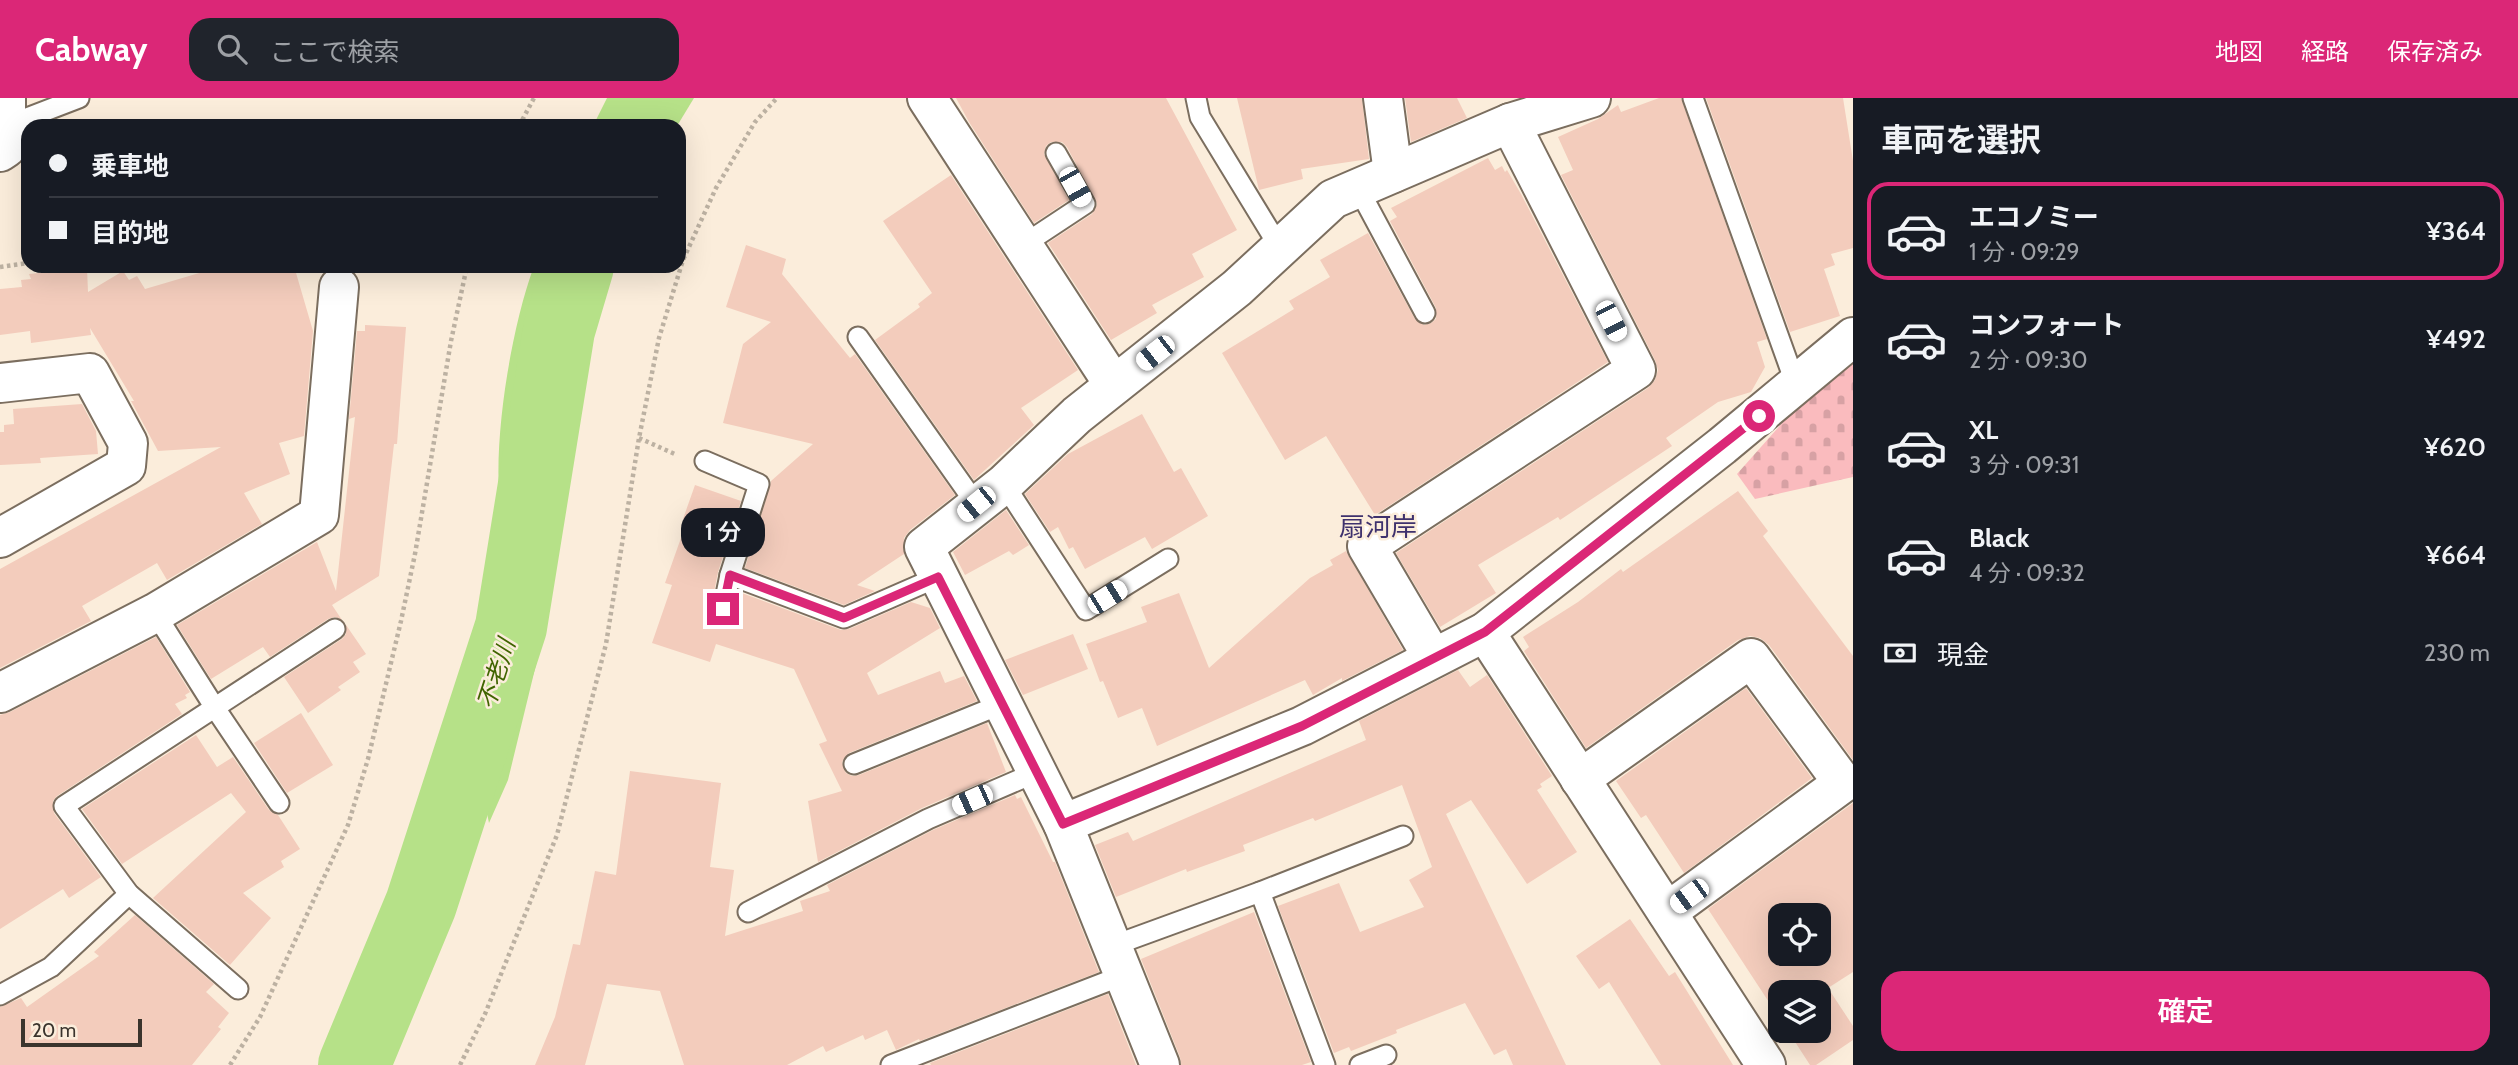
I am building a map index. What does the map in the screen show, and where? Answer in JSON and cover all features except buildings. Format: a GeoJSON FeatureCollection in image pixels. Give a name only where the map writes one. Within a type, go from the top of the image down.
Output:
{"type":"FeatureCollection","features":[{"type":"Feature","properties":{"kind":"street"},"geometry":{"type":"LineString","coordinates":[[927,98],[1114,386]]}},
{"type":"Feature","properties":{"kind":"street"},"geometry":{"type":"LineString","coordinates":[[1383,98],[1393,173]]}},
{"type":"Feature","properties":{"kind":"street"},"geometry":{"type":"LineString","coordinates":[[1160,1065],[1063,824],[923,547],[990,494],[1077,415],[1237,288],[1333,199],[1510,123],[1591,98]]}},
{"type":"Feature","properties":{"kind":"street"},"geometry":{"type":"LineString","coordinates":[[1433,658],[1367,546],[1636,370],[1510,123]]}},
{"type":"Feature","properties":{"kind":"street"},"geometry":{"type":"LineString","coordinates":[[0,693],[155,613],[319,515],[339,287]]}},
{"type":"Feature","properties":{"kind":"street"},"geometry":{"type":"LineString","coordinates":[[1063,824],[1302,726],[1485,632],[1722,446],[1853,337]]}},
{"type":"Feature","properties":{"kind":"street"},"geometry":{"type":"LineString","coordinates":[[0,383],[90,373],[128,443],[125,466],[0,538]]}},
{"type":"Feature","properties":{"kind":"street"},"geometry":{"type":"LineString","coordinates":[[1485,632],[1766,1065]]}},
{"type":"Feature","properties":{"kind":"street"},"geometry":{"type":"LineString","coordinates":[[1580,779],[1751,658],[1843,783],[1667,912]]}},
{"type":"Feature","properties":{"kind":"lane"},"geometry":{"type":"LineString","coordinates":[[4,125],[79,98]]}},
{"type":"Feature","properties":{"kind":"lane"},"geometry":{"type":"LineString","coordinates":[[1196,98],[1200,117],[1280,248]]}},
{"type":"Feature","properties":{"kind":"lane"},"geometry":{"type":"LineString","coordinates":[[1693,98],[1796,385]]}},
{"type":"Feature","properties":{"kind":"lane"},"geometry":{"type":"LineString","coordinates":[[1023,245],[1084,204],[1056,153]]}},
{"type":"Feature","properties":{"kind":"lane"},"geometry":{"type":"LineString","coordinates":[[1358,188],[1424,313]]}},
{"type":"Feature","properties":{"kind":"lane"},"geometry":{"type":"LineString","coordinates":[[858,337],[1086,610],[1168,559]]}},
{"type":"Feature","properties":{"kind":"lane"},"geometry":{"type":"LineString","coordinates":[[705,461],[759,484],[730,575],[723,609]]}},
{"type":"Feature","properties":{"kind":"lane"},"geometry":{"type":"LineString","coordinates":[[730,575],[844,618],[938,577]]}},
{"type":"Feature","properties":{"kind":"lane"},"geometry":{"type":"LineString","coordinates":[[155,613],[279,803]]}},
{"type":"Feature","properties":{"kind":"lane"},"geometry":{"type":"LineString","coordinates":[[238,989],[129,894],[64,806],[335,629]]}},
{"type":"Feature","properties":{"kind":"lane"},"geometry":{"type":"LineString","coordinates":[[855,764],[1002,704]]}},
{"type":"Feature","properties":{"kind":"lane"},"geometry":{"type":"LineString","coordinates":[[748,912],[928,819],[1037,772]]}},
{"type":"Feature","properties":{"kind":"lane"},"geometry":{"type":"LineString","coordinates":[[891,1065],[1118,961],[1260,892],[1403,836]]}},
{"type":"Feature","properties":{"kind":"lane"},"geometry":{"type":"LineString","coordinates":[[1260,892],[1325,1065]]}},
{"type":"Feature","properties":{"kind":"lane"},"geometry":{"type":"LineString","coordinates":[[0,995],[51,967],[129,894]]}},
{"type":"Feature","properties":{"kind":"lane"},"geometry":{"type":"LineString","coordinates":[[1360,1065],[1387,1055]]}},
{"type":"Feature","properties":{"kind":"path"},"geometry":{"type":"LineString","coordinates":[[523,119],[534,98]]}},
{"type":"Feature","properties":{"kind":"path"},"geometry":{"type":"LineString","coordinates":[[686,253],[716,188],[755,122],[778,98]]}},
{"type":"Feature","properties":{"kind":"path"},"geometry":{"type":"LineString","coordinates":[[0,267],[21,263]]}},
{"type":"Feature","properties":{"kind":"path"},"geometry":{"type":"LineString","coordinates":[[230,1065],[260,1017],[348,825],[368,759],[410,581],[451,341],[466,273]]}},
{"type":"Feature","properties":{"kind":"path"},"geometry":{"type":"LineString","coordinates":[[460,1065],[485,1014],[557,835],[606,643],[639,438],[659,338],[679,273]]}},
{"type":"Feature","properties":{"kind":"path"},"geometry":{"type":"LineString","coordinates":[[639,438],[687,459],[705,461]]}},
{"type":"Feature","properties":{"kind":"green space"},"geometry":{"type":"Polygon","coordinates":[[[1853,352],[1853,477],[1755,499],[1737,474],[1823,377],[1853,352]]]}},
{"type":"Feature","properties":{"kind":"shaded area"},"geometry":{"type":"Polygon","coordinates":[[[607,98],[694,98],[681,119],[596,119],[607,98]]]}},
{"type":"Feature","properties":{"kind":"shaded area"},"geometry":{"type":"Polygon","coordinates":[[[532,273],[609,273],[592,333],[575,416],[542,640],[508,780],[489,823],[487,813],[493,764],[512,654],[529,598],[539,585],[544,551],[543,495],[528,492],[521,485],[527,461],[525,450],[513,457],[499,492],[498,466],[507,378],[532,273]]]}},
{"type":"Feature","properties":{"kind":"waterway","name":"不老川"},"geometry":{"type":"LineString","coordinates":[[354,1065],[421,904],[511,627],[559,330],[576,273]]}},
{"type":"Feature","properties":{"kind":"district","name":"扇河岸"},"geometry":{"type":"Point","coordinates":[1378,527]}},
{"type":"Feature","properties":{"kind":"route"},"geometry":{"type":"LineString","coordinates":[[723,609],[730,575],[844,618],[938,577],[1063,824],[1302,726],[1485,632],[1759,416]]}}]}
